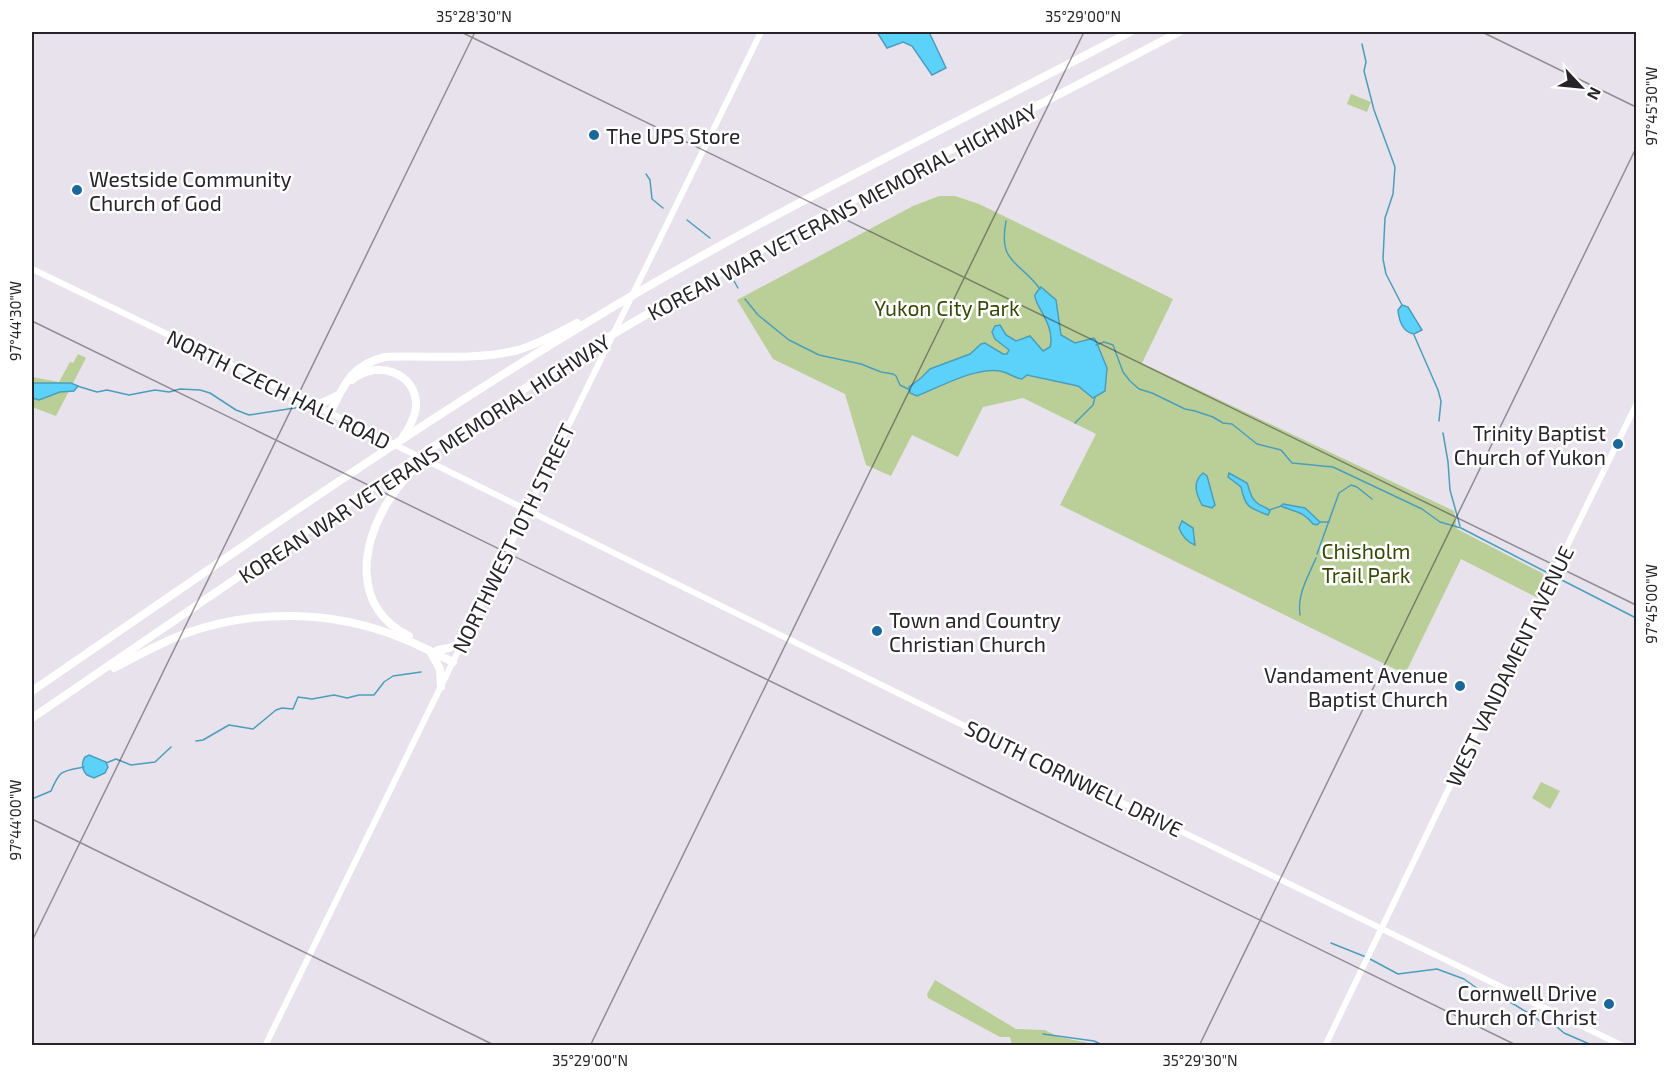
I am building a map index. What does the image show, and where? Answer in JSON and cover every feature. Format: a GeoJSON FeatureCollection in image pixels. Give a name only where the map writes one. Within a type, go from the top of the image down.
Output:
{"type":"FeatureCollection","features":[{"type":"Feature","properties":{"kind":"highway"},"geometry":{"type":"LineString","coordinates":[[1070,63],[1123,32]]}},
{"type":"Feature","properties":{"kind":"highway","name":"KOREAN WAR VETERANS MEMORIAL HIGHWAY"},"geometry":{"type":"LineString","coordinates":[[32,691],[401,441],[616,306],[808,198],[1130,32]]}},
{"type":"Feature","properties":{"kind":"highway","name":"KOREAN WAR VETERANS MEMORIAL HIGHWAY"},"geometry":{"type":"LineString","coordinates":[[32,718],[450,435],[591,348],[766,247],[1179,32]]}},
{"type":"Feature","properties":{"kind":"highway"},"geometry":{"type":"LineString","coordinates":[[331,414],[339,394],[353,373],[371,361],[391,357],[476,356],[504,353],[536,344],[616,306]]}},
{"type":"Feature","properties":{"kind":"highway"},"geometry":{"type":"LineString","coordinates":[[331,414],[346,388],[357,376],[374,369],[394,372],[406,380],[416,400],[413,419],[401,441]]}},
{"type":"Feature","properties":{"kind":"highway"},"geometry":{"type":"LineString","coordinates":[[308,402],[322,403],[339,394]]}},
{"type":"Feature","properties":{"kind":"highway"},"geometry":{"type":"LineString","coordinates":[[450,435],[413,469],[390,498],[372,537],[366,562],[366,573],[370,592],[382,615],[395,628],[454,660]]}},
{"type":"Feature","properties":{"kind":"highway"},"geometry":{"type":"LineString","coordinates":[[81,684],[151,648],[185,634],[218,624],[255,618],[294,616],[337,620],[384,632],[433,650],[449,648],[464,641]]}},
{"type":"Feature","properties":{"kind":"highway"},"geometry":{"type":"LineString","coordinates":[[433,650],[439,664],[441,687]]}},
{"type":"Feature","properties":{"kind":"main road","name":"NORTHWEST 10TH STREET"},"geometry":{"type":"LineString","coordinates":[[265,1046],[761,32]]}},
{"type":"Feature","properties":{"kind":"main road","name":"NORTH CZECH HALL ROAD"},"geometry":{"type":"LineString","coordinates":[[32,270],[308,402],[526,510]]}},
{"type":"Feature","properties":{"kind":"main road","name":"WEST VANDAMENT AVENUE"},"geometry":{"type":"LineString","coordinates":[[1325,1046],[1636,405]]}},
{"type":"Feature","properties":{"kind":"main road","name":"SOUTH CORNWELL DRIVE"},"geometry":{"type":"LineString","coordinates":[[526,510],[1623,1046]]}},
{"type":"Feature","properties":{"kind":"green space"},"geometry":{"type":"Polygon","coordinates":[[[1351,94],[1371,102],[1367,112],[1347,104],[1351,94]]]}},
{"type":"Feature","properties":{"kind":"green space"},"geometry":{"type":"Polygon","coordinates":[[[939,196],[955,196],[979,204],[1173,299],[1142,363],[1454,511],[1457,529],[1542,573],[1547,579],[1538,598],[1461,559],[1405,674],[1060,505],[1096,434],[1023,398],[983,407],[958,457],[912,435],[891,476],[866,465],[845,394],[773,359],[737,300],[913,206],[939,196]]]}},
{"type":"Feature","properties":{"kind":"green space"},"geometry":{"type":"Polygon","coordinates":[[[78,354],[86,358],[56,416],[32,407],[32,377],[59,382],[70,362],[73,363],[78,354]]]}},
{"type":"Feature","properties":{"kind":"green space"},"geometry":{"type":"Polygon","coordinates":[[[1541,782],[1560,791],[1550,809],[1532,798],[1541,782]]]}},
{"type":"Feature","properties":{"kind":"green space"},"geometry":{"type":"Polygon","coordinates":[[[935,980],[1016,1029],[1045,1030],[1059,1037],[1099,1045],[1012,1045],[1010,1037],[1000,1037],[928,998],[927,994],[935,980]]]}},
{"type":"Feature","properties":{"kind":"water"},"geometry":{"type":"Polygon","coordinates":[[[877,32],[929,32],[946,68],[932,75],[912,46],[903,42],[887,48],[877,32]]]}},
{"type":"Feature","properties":{"kind":"water"},"geometry":{"type":"Polygon","coordinates":[[[1041,287],[1056,300],[1061,335],[1075,343],[1094,338],[1096,341],[1107,368],[1105,391],[1093,398],[1078,386],[1027,375],[1022,379],[1003,372],[990,371],[969,375],[917,396],[910,393],[909,387],[930,369],[970,354],[981,344],[985,343],[1007,354],[1009,350],[995,339],[992,332],[995,326],[1000,325],[1006,335],[1016,341],[1030,336],[1043,351],[1050,347],[1050,331],[1035,299],[1041,287]]]}},
{"type":"Feature","properties":{"kind":"water"},"geometry":{"type":"Polygon","coordinates":[[[1402,305],[1408,307],[1422,330],[1414,334],[1404,328],[1400,322],[1398,310],[1402,305]]]}},
{"type":"Feature","properties":{"kind":"water"},"geometry":{"type":"Polygon","coordinates":[[[32,383],[71,383],[78,386],[74,391],[60,392],[39,400],[32,398],[32,383]]]}},
{"type":"Feature","properties":{"kind":"water"},"geometry":{"type":"Polygon","coordinates":[[[1203,473],[1207,476],[1215,505],[1212,508],[1202,505],[1197,492],[1197,480],[1203,473]]]}},
{"type":"Feature","properties":{"kind":"water"},"geometry":{"type":"Polygon","coordinates":[[[1229,473],[1247,483],[1254,500],[1270,511],[1268,515],[1246,503],[1241,487],[1228,477],[1229,473]]]}},
{"type":"Feature","properties":{"kind":"water"},"geometry":{"type":"Polygon","coordinates":[[[1283,504],[1305,508],[1320,522],[1317,525],[1313,524],[1302,514],[1281,506],[1283,504]]]}},
{"type":"Feature","properties":{"kind":"water"},"geometry":{"type":"Polygon","coordinates":[[[1182,521],[1193,528],[1195,545],[1182,534],[1179,528],[1182,521]]]}},
{"type":"Feature","properties":{"kind":"water"},"geometry":{"type":"Polygon","coordinates":[[[89,755],[106,762],[108,767],[105,773],[94,778],[87,775],[83,764],[85,757],[89,755]]]}},
{"type":"Feature","properties":{"kind":"waterway"},"geometry":{"type":"LineString","coordinates":[[1362,44],[1366,62],[1364,71],[1374,110],[1395,167],[1393,194],[1385,218],[1383,259],[1386,274],[1402,305]]}},
{"type":"Feature","properties":{"kind":"waterway"},"geometry":{"type":"LineString","coordinates":[[646,174],[650,180],[652,199],[663,208]]}},
{"type":"Feature","properties":{"kind":"waterway"},"geometry":{"type":"LineString","coordinates":[[687,220],[710,238]]}},
{"type":"Feature","properties":{"kind":"waterway"},"geometry":{"type":"LineString","coordinates":[[1006,221],[1004,235],[1008,254],[1040,289]]}},
{"type":"Feature","properties":{"kind":"waterway"},"geometry":{"type":"LineString","coordinates":[[734,281],[738,288]]}},
{"type":"Feature","properties":{"kind":"waterway"},"geometry":{"type":"LineString","coordinates":[[745,299],[758,315],[789,340],[819,355],[893,374],[900,385],[908,389]]}},
{"type":"Feature","properties":{"kind":"waterway"},"geometry":{"type":"LineString","coordinates":[[1414,335],[1438,390],[1441,401],[1439,421]]}},
{"type":"Feature","properties":{"kind":"waterway"},"geometry":{"type":"LineString","coordinates":[[1096,345],[1104,342],[1113,345],[1123,372],[1139,389],[1185,409],[1232,424],[1257,444],[1281,450],[1292,463],[1333,467],[1422,509],[1440,522],[1461,528],[1550,574]]}},
{"type":"Feature","properties":{"kind":"waterway"},"geometry":{"type":"LineString","coordinates":[[77,386],[97,392],[107,390],[129,395],[155,390],[169,392],[180,389],[200,390],[210,393],[236,410],[249,415],[301,407]]}},
{"type":"Feature","properties":{"kind":"waterway"},"geometry":{"type":"LineString","coordinates":[[1075,423],[1093,405],[1095,397]]}},
{"type":"Feature","properties":{"kind":"waterway"},"geometry":{"type":"LineString","coordinates":[[1443,433],[1450,490],[1460,526]]}},
{"type":"Feature","properties":{"kind":"waterway"},"geometry":{"type":"LineString","coordinates":[[1317,554],[1339,493],[1351,485],[1372,499]]}},
{"type":"Feature","properties":{"kind":"waterway"},"geometry":{"type":"LineString","coordinates":[[1269,510],[1281,506]]}},
{"type":"Feature","properties":{"kind":"waterway"},"geometry":{"type":"LineString","coordinates":[[1320,522],[1329,522]]}},
{"type":"Feature","properties":{"kind":"waterway"},"geometry":{"type":"LineString","coordinates":[[1300,615],[1300,600],[1316,558]]}},
{"type":"Feature","properties":{"kind":"waterway"},"geometry":{"type":"LineString","coordinates":[[1554,576],[1636,618]]}},
{"type":"Feature","properties":{"kind":"waterway"},"geometry":{"type":"LineString","coordinates":[[196,741],[203,740],[229,725],[253,729],[276,710],[293,709],[298,697],[312,699],[334,695],[347,698],[374,695],[384,682],[393,676],[421,672]]}},
{"type":"Feature","properties":{"kind":"waterway"},"geometry":{"type":"LineString","coordinates":[[106,763],[116,759],[131,765],[155,762],[171,747]]}},
{"type":"Feature","properties":{"kind":"waterway"},"geometry":{"type":"LineString","coordinates":[[32,799],[51,791],[62,773],[84,767]]}},
{"type":"Feature","properties":{"kind":"waterway"},"geometry":{"type":"LineString","coordinates":[[1331,943],[1366,957]]}},
{"type":"Feature","properties":{"kind":"waterway"},"geometry":{"type":"LineString","coordinates":[[1370,959],[1398,974],[1437,969],[1464,979],[1481,991],[1510,1002],[1543,1024],[1557,1027],[1564,1033],[1594,1046]]}},
{"type":"Feature","properties":{"kind":"waterway"},"geometry":{"type":"LineString","coordinates":[[1043,1034],[1094,1041],[1105,1046]]}},
{"type":"Feature","properties":{"kind":"place","name":"The UPS Store"},"geometry":{"type":"Point","coordinates":[594,135]}},
{"type":"Feature","properties":{"kind":"place","name":"Westside Community Church of God"},"geometry":{"type":"Point","coordinates":[77,190]}},
{"type":"Feature","properties":{"kind":"place","name":"Trinity Baptist Church of Yukon"},"geometry":{"type":"Point","coordinates":[1618,444]}},
{"type":"Feature","properties":{"kind":"place","name":"Town and Country Christian Church"},"geometry":{"type":"Point","coordinates":[877,631]}},
{"type":"Feature","properties":{"kind":"place","name":"Vandament Avenue Baptist Church"},"geometry":{"type":"Point","coordinates":[1460,686]}},
{"type":"Feature","properties":{"kind":"place","name":"Cornwell Drive Church of Christ"},"geometry":{"type":"Point","coordinates":[1609,1004]}},
{"type":"Feature","properties":{"kind":"park label","name":"Yukon City Park"},"geometry":{"type":"Point","coordinates":[947,307]}},
{"type":"Feature","properties":{"kind":"park label","name":"Chisholm Trail Park"},"geometry":{"type":"Point","coordinates":[1366,562]}}]}
